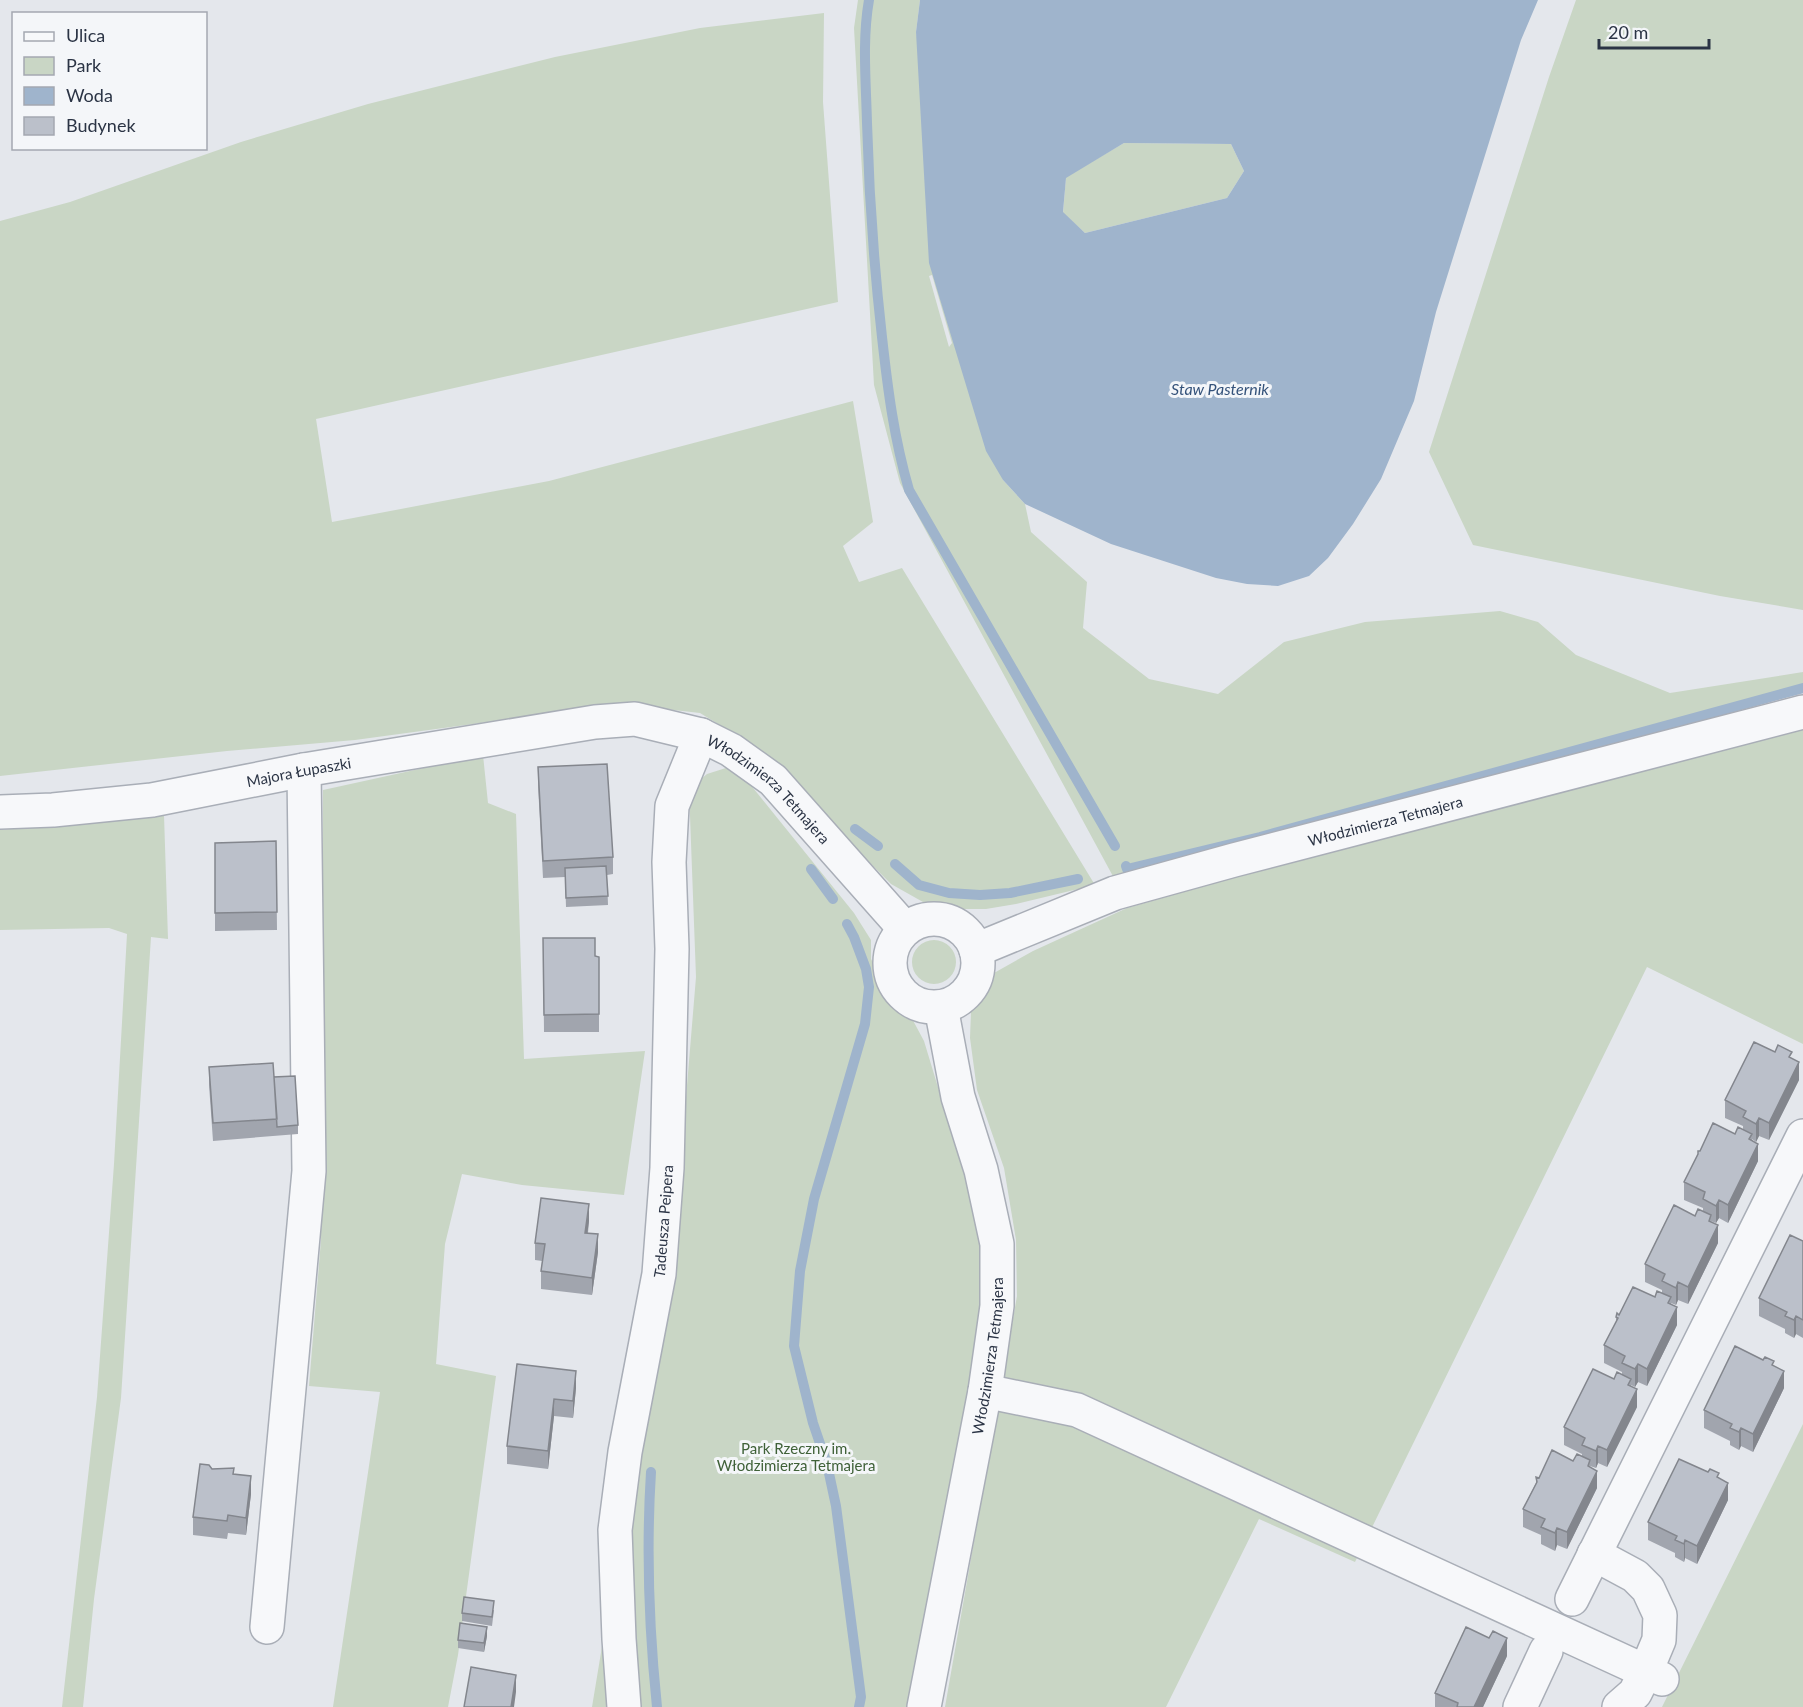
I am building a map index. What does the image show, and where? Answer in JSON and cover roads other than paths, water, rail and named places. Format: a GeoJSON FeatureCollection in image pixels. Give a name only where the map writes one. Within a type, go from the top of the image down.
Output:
{"type":"FeatureCollection","features":[{"type":"Feature","properties":{"kind":"street","name":"Włodzimierza Tetmajera"},"geometry":{"type":"LineString","coordinates":[[976,950],[1114,893],[1803,712]]}},
{"type":"Feature","properties":{"kind":"street","name":"Włodzimierza Tetmajera"},"geometry":{"type":"LineString","coordinates":[[595,722],[635,719],[701,735],[731,750],[773,780],[905,929]]}},
{"type":"Feature","properties":{"kind":"street","name":"Majora Łupaszki"},"geometry":{"type":"LineString","coordinates":[[0,812],[53,810],[152,800],[304,770],[595,722]]}},
{"type":"Feature","properties":{"kind":"street","name":"Tadeusza Peipera"},"geometry":{"type":"LineString","coordinates":[[624,1707],[615,1530],[627,1442],[658,1274],[667,1168],[672,949],[669,862],[672,806],[701,735]]}},
{"type":"Feature","properties":{"kind":"street"},"geometry":{"type":"LineString","coordinates":[[267,1627],[309,1171],[304,770]]}},
{"type":"Feature","properties":{"kind":"street"},"geometry":{"type":"LineString","coordinates":[[932,919],[946,920],[959,926],[969,937],[976,950],[978,965],[975,980],[967,993],[955,1002],[941,1007],[926,1007],[913,1002],[902,993],[894,981],[890,968],[891,953],[896,940],[905,929],[917,922],[932,919]]}},
{"type":"Feature","properties":{"kind":"street","name":"Włodzimierza Tetmajera"},"geometry":{"type":"LineString","coordinates":[[924,1707],[985,1391],[997,1306],[997,1244],[981,1170],[958,1097],[941,1007]]}},
{"type":"Feature","properties":{"kind":"street"},"geometry":{"type":"LineString","coordinates":[[1572,1599],[1803,1136]]}},
{"type":"Feature","properties":{"kind":"street"},"geometry":{"type":"LineString","coordinates":[[985,1391],[1077,1410],[1654,1675]]}},
{"type":"Feature","properties":{"kind":"street"},"geometry":{"type":"LineString","coordinates":[[1594,1554],[1635,1576],[1648,1588],[1660,1615],[1654,1675],[1619,1707]]}},
{"type":"Feature","properties":{"kind":"street"},"geometry":{"type":"LineString","coordinates":[[1527,1705],[1546,1651]]}},
{"type":"Feature","properties":{"kind":"water","name":"Staw Pasternik"},"geometry":{"type":"Polygon","coordinates":[[[920,0],[1538,0],[1521,40],[1436,312],[1414,401],[1381,479],[1353,524],[1328,558],[1309,576],[1278,586],[1247,584],[1216,578],[1111,544],[1025,504],[1003,480],[986,451],[929,263],[916,32],[920,0]],[[1124,143],[1066,178],[1063,212],[1085,233],[1227,198],[1244,171],[1231,144],[1124,143]]]}},
{"type":"Feature","properties":{"kind":"waterway"},"geometry":{"type":"LineString","coordinates":[[869,0],[865,61],[874,257],[889,395],[895,433],[909,490],[1115,846]]}},
{"type":"Feature","properties":{"kind":"waterway"},"geometry":{"type":"LineString","coordinates":[[1126,866],[1127,869],[1260,837],[1803,688]]}},
{"type":"Feature","properties":{"kind":"waterway"},"geometry":{"type":"LineString","coordinates":[[855,829],[878,846]]}},
{"type":"Feature","properties":{"kind":"waterway"},"geometry":{"type":"LineString","coordinates":[[895,864],[919,885],[949,893],[980,895],[1010,893],[1078,879]]}},
{"type":"Feature","properties":{"kind":"waterway"},"geometry":{"type":"LineString","coordinates":[[811,869],[833,899]]}},
{"type":"Feature","properties":{"kind":"waterway"},"geometry":{"type":"LineString","coordinates":[[847,924],[866,969],[869,987],[865,1024],[814,1199],[800,1271],[794,1346],[813,1423],[827,1464],[836,1506],[861,1697],[859,1707]]}},
{"type":"Feature","properties":{"kind":"waterway"},"geometry":{"type":"LineString","coordinates":[[651,1472],[649,1590],[657,1707]]}},
{"type":"Feature","properties":{"kind":"park label","name":"Park Rzeczny im. Włodzimierza Tetmajera"},"geometry":{"type":"Point","coordinates":[796,1456]}}]}
